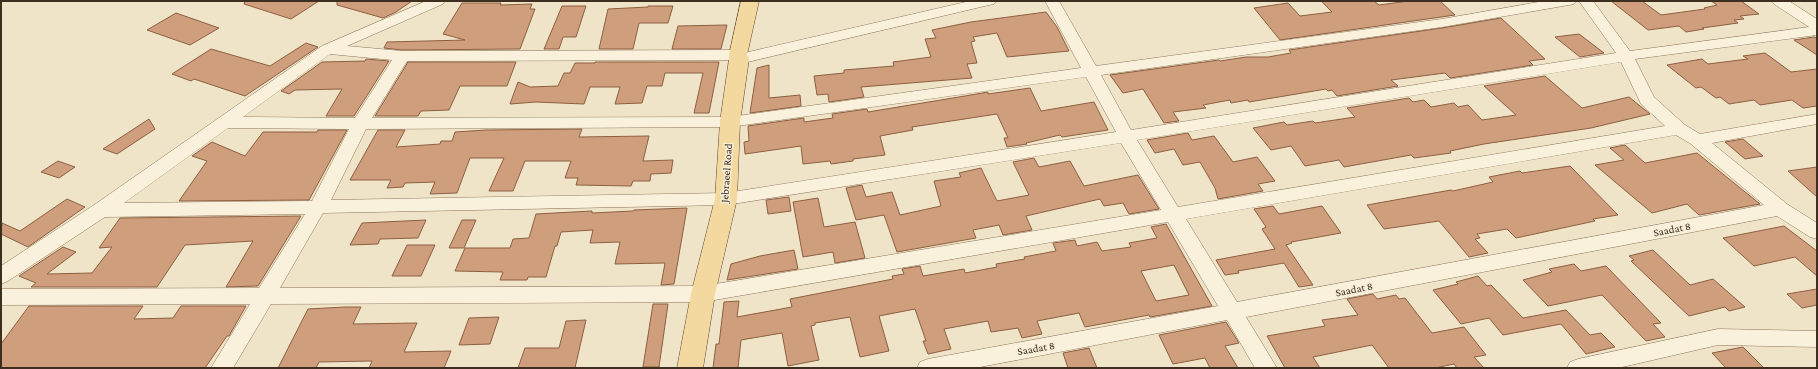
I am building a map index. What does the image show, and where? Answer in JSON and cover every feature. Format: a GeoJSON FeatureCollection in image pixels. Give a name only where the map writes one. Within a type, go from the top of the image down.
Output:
{"type":"FeatureCollection","features":[{"type":"Feature","properties":{"kind":"main road","name":"Jebraeel Road"},"geometry":{"type":"LineString","coordinates":[[690,368],[703,294],[726,199],[730,122],[739,57],[750,1]]}},
{"type":"Feature","properties":{"kind":"street"},"geometry":{"type":"LineString","coordinates":[[1,276],[101,210],[327,48],[438,1]]}},
{"type":"Feature","properties":{"kind":"street"},"geometry":{"type":"LineString","coordinates":[[327,48],[402,56],[739,57],[989,1]]}},
{"type":"Feature","properties":{"kind":"street"},"geometry":{"type":"LineString","coordinates":[[1052,1],[1126,136],[1266,368]]}},
{"type":"Feature","properties":{"kind":"street"},"geometry":{"type":"LineString","coordinates":[[224,122],[360,124],[730,122],[1442,22],[1569,1]]}},
{"type":"Feature","properties":{"kind":"street"},"geometry":{"type":"LineString","coordinates":[[1586,1],[1626,56],[1647,100],[1679,129],[1697,140],[1780,209],[1816,230]]}},
{"type":"Feature","properties":{"kind":"street"},"geometry":{"type":"LineString","coordinates":[[1779,1],[1817,25]]}},
{"type":"Feature","properties":{"kind":"street"},"geometry":{"type":"LineString","coordinates":[[101,210],[726,199],[1372,98],[1626,56],[1817,30]]}},
{"type":"Feature","properties":{"kind":"street"},"geometry":{"type":"LineString","coordinates":[[222,368],[318,207],[360,124],[402,56]]}},
{"type":"Feature","properties":{"kind":"street"},"geometry":{"type":"LineString","coordinates":[[1697,140],[1817,119]]}},
{"type":"Feature","properties":{"kind":"street"},"geometry":{"type":"LineString","coordinates":[[1,297],[703,294],[1679,129]]}},
{"type":"Feature","properties":{"kind":"street","name":"Saadat 8"},"geometry":{"type":"LineString","coordinates":[[928,368],[1780,209]]}},
{"type":"Feature","properties":{"kind":"street"},"geometry":{"type":"LineString","coordinates":[[1578,368],[1718,337],[1817,339]]}},
{"type":"Feature","properties":{"kind":"building"},"geometry":{"type":"Polygon","coordinates":[[[245,1],[319,1],[291,19],[244,4],[245,1]]]}},
{"type":"Feature","properties":{"kind":"building"},"geometry":{"type":"Polygon","coordinates":[[[337,1],[412,1],[396,12],[383,18],[337,5],[337,1]]]}},
{"type":"Feature","properties":{"kind":"building"},"geometry":{"type":"Polygon","coordinates":[[[1321,1],[1374,1],[1379,5],[1409,1],[1440,1],[1455,15],[1280,40],[1254,8],[1288,3],[1300,16],[1332,12],[1321,1]]]}},
{"type":"Feature","properties":{"kind":"building"},"geometry":{"type":"Polygon","coordinates":[[[1611,1],[1642,1],[1661,15],[1705,9],[1704,8],[1717,5],[1711,1],[1741,1],[1759,14],[1740,16],[1744,19],[1734,20],[1738,23],[1702,28],[1704,29],[1686,32],[1679,26],[1648,30],[1611,1]]]}},
{"type":"Feature","properties":{"kind":"building"},"geometry":{"type":"Polygon","coordinates":[[[462,3],[501,3],[500,5],[532,4],[530,9],[535,9],[520,49],[402,50],[384,48],[387,42],[465,40],[443,34],[462,3]]]}},
{"type":"Feature","properties":{"kind":"building"},"geometry":{"type":"Polygon","coordinates":[[[562,6],[586,6],[576,37],[563,37],[559,49],[544,49],[562,6]]]}},
{"type":"Feature","properties":{"kind":"building"},"geometry":{"type":"Polygon","coordinates":[[[673,6],[668,23],[639,23],[633,49],[599,49],[608,9],[673,6]]]}},
{"type":"Feature","properties":{"kind":"building"},"geometry":{"type":"Polygon","coordinates":[[[1046,12],[1057,27],[1069,51],[1007,57],[997,33],[973,37],[975,41],[971,42],[977,63],[967,64],[972,78],[861,87],[864,97],[829,102],[828,94],[817,95],[814,76],[844,73],[844,70],[894,66],[893,62],[931,57],[925,39],[936,38],[932,30],[971,22],[1046,12]]]}},
{"type":"Feature","properties":{"kind":"building"},"geometry":{"type":"Polygon","coordinates":[[[176,13],[219,28],[190,45],[147,30],[176,13]]]}},
{"type":"Feature","properties":{"kind":"building"},"geometry":{"type":"Polygon","coordinates":[[[1501,18],[1545,59],[1529,61],[1533,65],[1450,78],[1445,73],[1391,80],[1398,86],[1337,96],[1332,90],[1328,91],[1326,89],[1249,102],[1248,100],[1231,103],[1230,100],[1203,105],[1206,108],[1173,112],[1179,121],[1164,123],[1143,89],[1123,93],[1110,75],[1219,60],[1246,57],[1268,57],[1291,53],[1289,50],[1501,18]]]}},
{"type":"Feature","properties":{"kind":"building"},"geometry":{"type":"Polygon","coordinates":[[[727,25],[721,49],[672,49],[678,26],[727,25]]]}},
{"type":"Feature","properties":{"kind":"building"},"geometry":{"type":"Polygon","coordinates":[[[1579,34],[1604,53],[1580,57],[1555,37],[1579,34]]]}},
{"type":"Feature","properties":{"kind":"building"},"geometry":{"type":"Polygon","coordinates":[[[1814,37],[1817,38],[1817,55],[1794,40],[1814,37]]]}},
{"type":"Feature","properties":{"kind":"building"},"geometry":{"type":"Polygon","coordinates":[[[306,43],[318,47],[245,96],[194,79],[191,81],[172,74],[211,49],[270,66],[306,43]]]}},
{"type":"Feature","properties":{"kind":"building"},"geometry":{"type":"Polygon","coordinates":[[[1765,53],[1791,72],[1817,69],[1817,106],[1803,108],[1792,100],[1760,105],[1754,100],[1729,104],[1720,97],[1716,98],[1701,87],[1696,88],[1667,65],[1702,59],[1708,64],[1748,59],[1743,56],[1765,53]]]}},
{"type":"Feature","properties":{"kind":"building"},"geometry":{"type":"Polygon","coordinates":[[[366,59],[389,61],[354,116],[326,116],[342,89],[295,90],[289,94],[281,91],[322,62],[365,61],[366,59]]]}},
{"type":"Feature","properties":{"kind":"building"},"geometry":{"type":"Polygon","coordinates":[[[408,62],[516,62],[507,86],[460,86],[449,110],[421,111],[418,116],[375,116],[408,62]]]}},
{"type":"Feature","properties":{"kind":"building"},"geometry":{"type":"Polygon","coordinates":[[[719,62],[709,113],[694,113],[703,73],[665,73],[662,86],[647,86],[642,103],[615,104],[620,87],[590,87],[584,104],[536,102],[510,104],[518,82],[530,87],[558,86],[564,73],[570,73],[575,63],[719,62]]]}},
{"type":"Feature","properties":{"kind":"building"},"geometry":{"type":"Polygon","coordinates":[[[769,65],[769,98],[800,95],[801,106],[750,113],[757,68],[769,65]]]}},
{"type":"Feature","properties":{"kind":"building"},"geometry":{"type":"Polygon","coordinates":[[[1545,76],[1582,108],[1629,97],[1650,114],[1591,128],[1484,144],[1450,151],[1451,153],[1414,158],[1411,155],[1344,167],[1339,160],[1305,166],[1291,146],[1271,150],[1253,128],[1284,122],[1287,125],[1313,121],[1315,123],[1355,117],[1347,108],[1409,98],[1413,102],[1424,100],[1431,107],[1454,103],[1458,107],[1468,105],[1482,120],[1516,115],[1484,86],[1545,76]]]}},
{"type":"Feature","properties":{"kind":"building"},"geometry":{"type":"Polygon","coordinates":[[[1030,88],[1041,111],[1094,102],[1108,130],[1062,137],[1060,135],[1026,143],[1027,144],[1007,147],[1004,138],[1008,138],[997,114],[912,127],[913,130],[880,136],[885,155],[853,159],[853,161],[831,164],[830,161],[803,164],[801,146],[745,154],[744,142],[749,141],[748,126],[804,118],[804,122],[833,118],[832,114],[867,109],[868,112],[988,92],[988,94],[1030,88]]]}},
{"type":"Feature","properties":{"kind":"building"},"geometry":{"type":"Polygon","coordinates":[[[149,119],[155,129],[117,154],[103,149],[149,119]]]}},
{"type":"Feature","properties":{"kind":"building"},"geometry":{"type":"Polygon","coordinates":[[[582,129],[579,137],[649,136],[643,161],[673,160],[671,173],[651,174],[650,181],[633,181],[631,186],[576,185],[578,178],[565,178],[571,161],[525,161],[513,191],[489,191],[504,158],[470,158],[457,193],[430,194],[435,182],[405,183],[403,187],[387,188],[391,180],[350,180],[378,130],[405,130],[396,147],[440,144],[441,141],[452,141],[455,132],[486,130],[582,129]]]}},
{"type":"Feature","properties":{"kind":"building"},"geometry":{"type":"Polygon","coordinates":[[[318,130],[347,130],[309,200],[179,201],[207,161],[192,156],[212,142],[245,156],[263,132],[317,132],[318,130]]]}},
{"type":"Feature","properties":{"kind":"building"},"geometry":{"type":"Polygon","coordinates":[[[1188,133],[1192,140],[1214,136],[1233,162],[1257,157],[1275,181],[1258,184],[1263,191],[1218,199],[1215,188],[1200,162],[1183,165],[1174,149],[1155,153],[1147,140],[1188,133]]]}},
{"type":"Feature","properties":{"kind":"building"},"geometry":{"type":"Polygon","coordinates":[[[1743,139],[1763,156],[1745,159],[1725,142],[1743,139]]]}},
{"type":"Feature","properties":{"kind":"building"},"geometry":{"type":"Polygon","coordinates":[[[1625,145],[1645,163],[1697,153],[1760,204],[1699,215],[1687,204],[1652,213],[1595,165],[1624,160],[1610,148],[1625,145]]]}},
{"type":"Feature","properties":{"kind":"building"},"geometry":{"type":"Polygon","coordinates":[[[1034,158],[1039,167],[1070,161],[1084,186],[1138,175],[1159,209],[1129,214],[1123,203],[1104,206],[1100,199],[1026,216],[1032,230],[1003,235],[999,225],[973,230],[976,238],[897,252],[884,215],[856,220],[846,188],[862,185],[866,197],[892,192],[900,215],[941,206],[934,181],[961,177],[959,173],[981,168],[997,201],[1029,195],[1013,162],[1034,158]]]}},
{"type":"Feature","properties":{"kind":"building"},"geometry":{"type":"Polygon","coordinates":[[[58,161],[75,167],[59,178],[41,172],[58,161]]]}},
{"type":"Feature","properties":{"kind":"building"},"geometry":{"type":"Polygon","coordinates":[[[1570,166],[1618,215],[1593,219],[1595,221],[1516,238],[1507,229],[1477,234],[1480,238],[1475,239],[1488,253],[1469,257],[1439,221],[1384,229],[1367,205],[1451,190],[1453,191],[1493,182],[1489,177],[1520,171],[1522,173],[1570,166]]]}},
{"type":"Feature","properties":{"kind":"building"},"geometry":{"type":"Polygon","coordinates":[[[1817,167],[1817,197],[1788,171],[1817,167]]]}},
{"type":"Feature","properties":{"kind":"building"},"geometry":{"type":"Polygon","coordinates":[[[789,197],[791,211],[768,214],[766,200],[789,197]]]}},
{"type":"Feature","properties":{"kind":"building"},"geometry":{"type":"Polygon","coordinates":[[[818,198],[824,227],[855,222],[865,258],[835,263],[833,252],[803,257],[793,202],[818,198]]]}},
{"type":"Feature","properties":{"kind":"building"},"geometry":{"type":"Polygon","coordinates":[[[67,199],[85,207],[28,247],[1,234],[2,223],[20,231],[67,199]]]}},
{"type":"Feature","properties":{"kind":"building"},"geometry":{"type":"Polygon","coordinates":[[[1273,206],[1279,214],[1322,206],[1341,233],[1291,242],[1292,243],[1286,245],[1313,285],[1299,287],[1284,263],[1238,271],[1239,273],[1225,275],[1216,260],[1275,249],[1262,229],[1266,227],[1254,209],[1273,206]]]}},
{"type":"Feature","properties":{"kind":"building"},"geometry":{"type":"Polygon","coordinates":[[[687,208],[674,284],[661,285],[665,263],[615,264],[620,242],[590,243],[593,230],[561,232],[557,246],[555,246],[546,277],[528,277],[527,280],[500,280],[503,272],[455,271],[465,248],[510,248],[513,239],[529,238],[536,214],[592,211],[592,213],[687,208]]]}},
{"type":"Feature","properties":{"kind":"building"},"geometry":{"type":"Polygon","coordinates":[[[301,216],[258,286],[226,287],[253,241],[185,245],[157,287],[31,287],[36,283],[19,276],[63,247],[76,252],[47,274],[92,273],[112,247],[99,248],[120,218],[301,216]]]}},
{"type":"Feature","properties":{"kind":"building"},"geometry":{"type":"Polygon","coordinates":[[[426,220],[418,238],[380,239],[378,244],[350,245],[362,223],[426,220]]]}},
{"type":"Feature","properties":{"kind":"building"},"geometry":{"type":"Polygon","coordinates":[[[462,220],[476,220],[464,248],[449,248],[462,220]]]}},
{"type":"Feature","properties":{"kind":"building"},"geometry":{"type":"Polygon","coordinates":[[[1166,224],[1212,306],[1150,317],[1149,315],[1085,327],[1079,313],[1037,321],[1042,334],[1022,338],[1018,328],[991,332],[988,321],[944,329],[951,349],[928,354],[923,341],[926,341],[915,309],[879,316],[889,351],[860,357],[850,317],[815,323],[815,325],[811,326],[819,360],[788,366],[782,333],[741,340],[738,368],[713,368],[716,344],[719,344],[724,302],[739,301],[737,317],[792,307],[790,299],[893,279],[892,276],[904,274],[902,269],[920,266],[923,276],[964,269],[965,273],[997,267],[996,264],[1025,259],[1024,257],[1056,251],[1053,243],[1075,240],[1077,246],[1097,242],[1102,251],[1131,247],[1129,243],[1157,238],[1151,227],[1166,224]],[[1174,265],[1141,271],[1156,301],[1189,295],[1174,265]]]}},
{"type":"Feature","properties":{"kind":"building"},"geometry":{"type":"Polygon","coordinates":[[[1784,226],[1817,251],[1817,276],[1795,257],[1754,266],[1723,238],[1784,226]]]}},
{"type":"Feature","properties":{"kind":"building"},"geometry":{"type":"Polygon","coordinates":[[[407,245],[435,245],[421,276],[392,276],[407,245]]]}},
{"type":"Feature","properties":{"kind":"building"},"geometry":{"type":"Polygon","coordinates":[[[794,250],[798,269],[727,280],[731,264],[760,256],[794,250]]]}},
{"type":"Feature","properties":{"kind":"building"},"geometry":{"type":"Polygon","coordinates":[[[1653,250],[1690,285],[1713,279],[1745,307],[1729,311],[1725,307],[1689,316],[1631,261],[1634,260],[1629,256],[1653,250]]]}},
{"type":"Feature","properties":{"kind":"building"},"geometry":{"type":"Polygon","coordinates":[[[1574,264],[1581,271],[1606,266],[1661,323],[1653,324],[1665,337],[1646,341],[1602,295],[1548,306],[1523,280],[1552,272],[1549,269],[1574,264]]]}},
{"type":"Feature","properties":{"kind":"building"},"geometry":{"type":"Polygon","coordinates":[[[1478,276],[1487,286],[1491,285],[1523,318],[1566,310],[1590,335],[1601,333],[1615,347],[1586,354],[1561,324],[1503,335],[1489,318],[1461,324],[1433,290],[1458,284],[1456,282],[1478,276]]]}},
{"type":"Feature","properties":{"kind":"building"},"geometry":{"type":"Polygon","coordinates":[[[1817,289],[1817,305],[1802,308],[1787,294],[1817,289]]]}},
{"type":"Feature","properties":{"kind":"building"},"geometry":{"type":"Polygon","coordinates":[[[1373,294],[1377,299],[1396,295],[1399,299],[1405,298],[1432,333],[1464,327],[1486,355],[1474,357],[1484,368],[1457,368],[1454,364],[1435,368],[1389,368],[1372,345],[1313,357],[1320,368],[1285,368],[1267,336],[1325,326],[1322,320],[1358,315],[1347,299],[1373,294]]]}},
{"type":"Feature","properties":{"kind":"building"},"geometry":{"type":"Polygon","coordinates":[[[653,304],[668,304],[659,367],[643,367],[653,304]]]}},
{"type":"Feature","properties":{"kind":"building"},"geometry":{"type":"Polygon","coordinates":[[[29,306],[143,306],[134,319],[173,318],[181,306],[246,306],[229,336],[227,336],[205,368],[1,368],[1,344],[29,306]]]}},
{"type":"Feature","properties":{"kind":"building"},"geometry":{"type":"Polygon","coordinates":[[[361,307],[353,324],[417,323],[404,352],[451,351],[444,368],[369,368],[372,361],[319,362],[316,368],[278,368],[308,309],[361,307]]]}},
{"type":"Feature","properties":{"kind":"building"},"geometry":{"type":"Polygon","coordinates":[[[499,317],[490,344],[459,345],[469,318],[499,317]]]}},
{"type":"Feature","properties":{"kind":"building"},"geometry":{"type":"Polygon","coordinates":[[[586,320],[575,368],[518,368],[525,348],[559,348],[566,321],[586,320]]]}},
{"type":"Feature","properties":{"kind":"building"},"geometry":{"type":"Polygon","coordinates":[[[1226,322],[1239,343],[1225,346],[1238,368],[1210,368],[1205,358],[1173,364],[1159,335],[1226,322]]]}},
{"type":"Feature","properties":{"kind":"building"},"geometry":{"type":"Polygon","coordinates":[[[1743,347],[1764,368],[1726,368],[1712,353],[1743,347]]]}},
{"type":"Feature","properties":{"kind":"building"},"geometry":{"type":"Polygon","coordinates":[[[1089,348],[1097,368],[1068,368],[1063,353],[1089,348]]]}}]}
